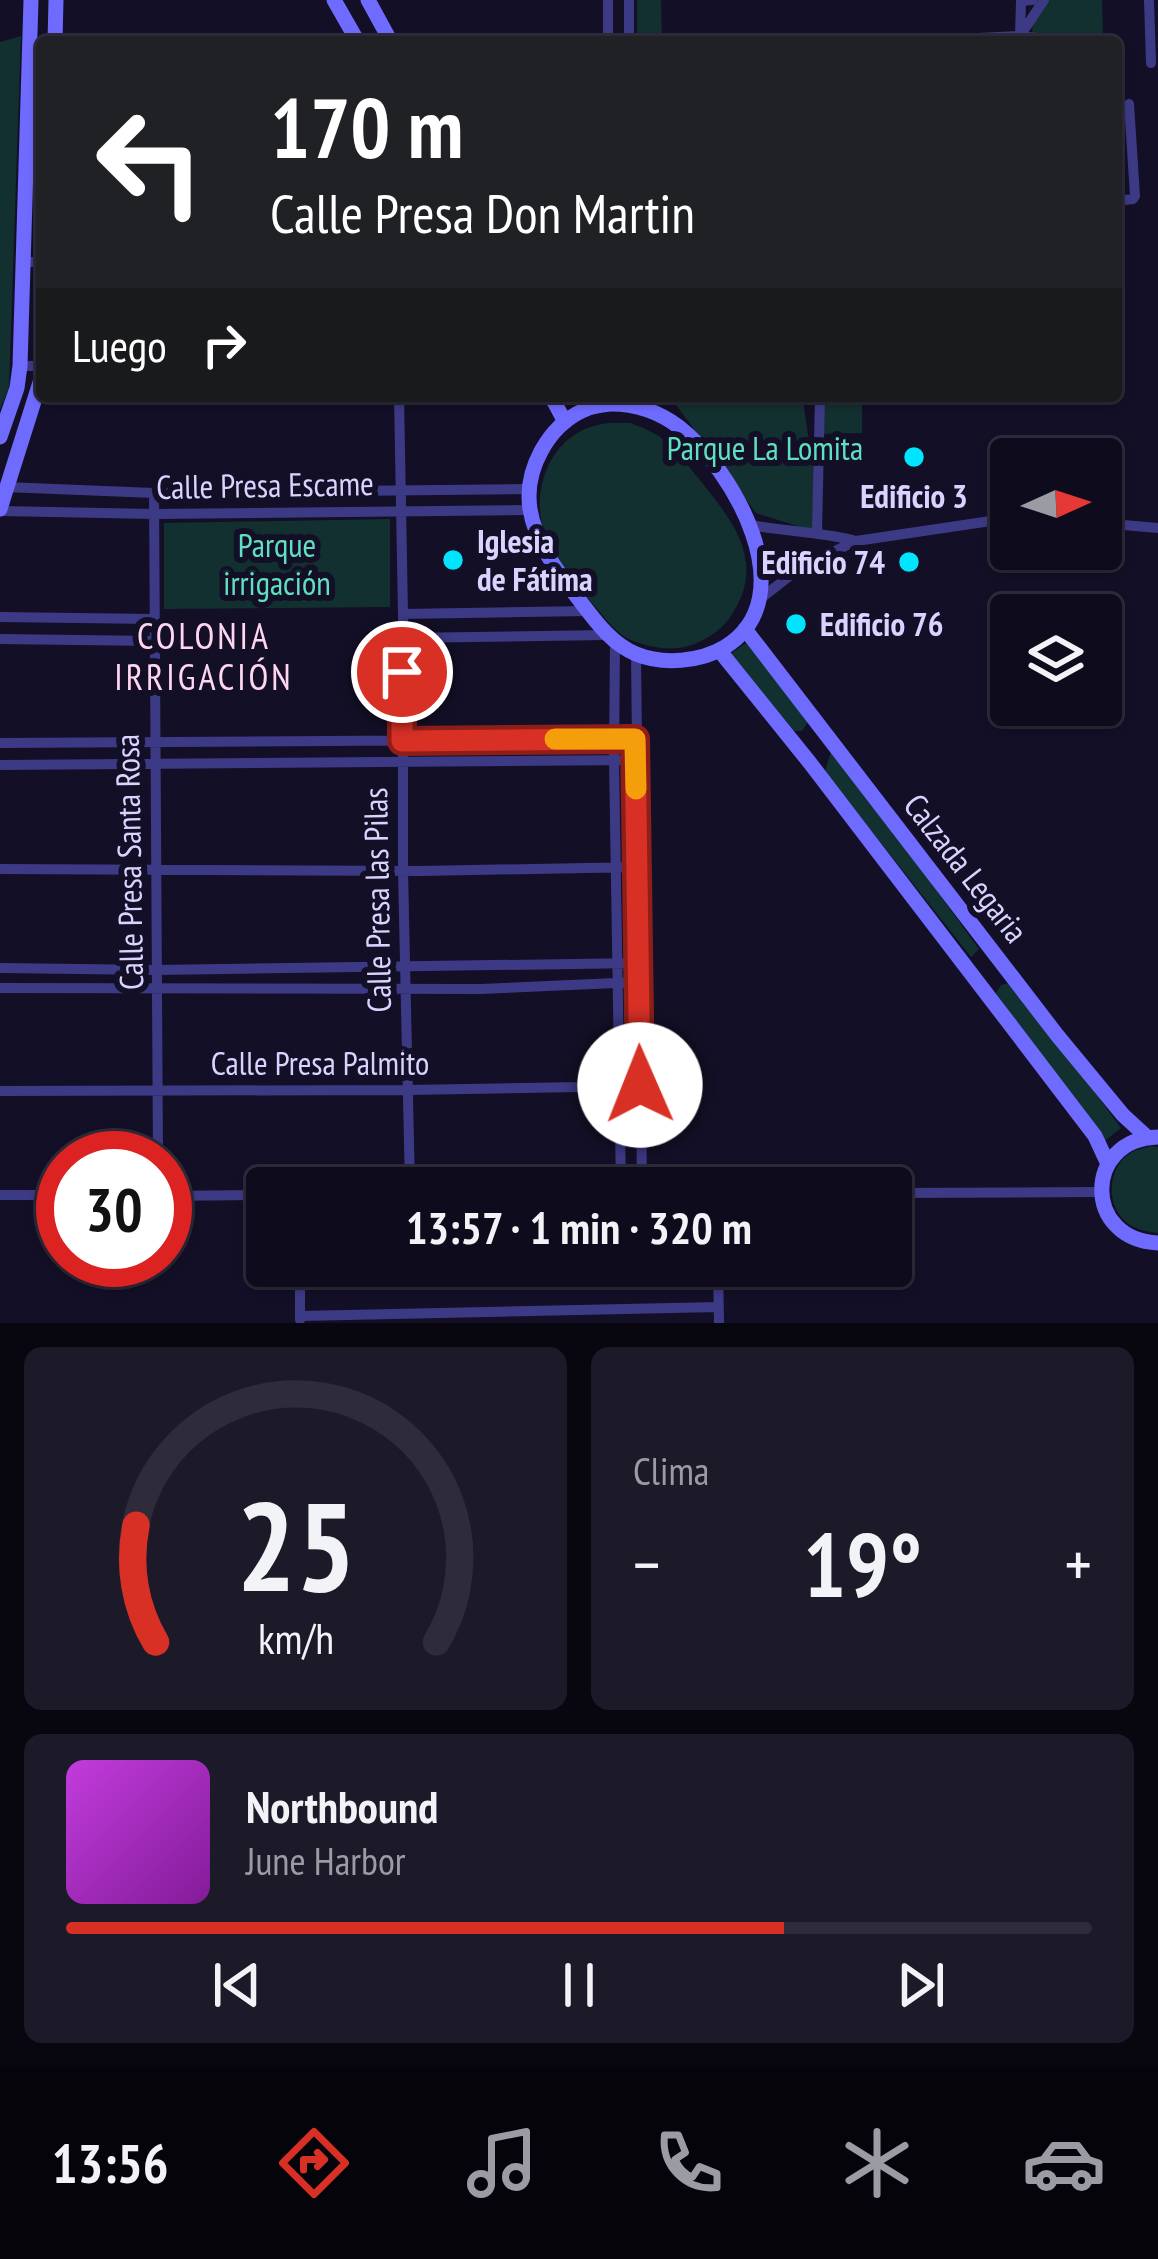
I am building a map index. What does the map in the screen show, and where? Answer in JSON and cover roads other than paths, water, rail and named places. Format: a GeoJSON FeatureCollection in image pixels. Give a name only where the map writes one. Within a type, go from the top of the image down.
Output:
{"type":"FeatureCollection","features":[{"type":"Feature","properties":{"kind":"main road"},"geometry":{"type":"LineString","coordinates":[[0,437],[17,388],[33,262],[31,0]]}},
{"type":"Feature","properties":{"kind":"main road"},"geometry":{"type":"LineString","coordinates":[[55,36],[56,0]]}},
{"type":"Feature","properties":{"kind":"main road"},"geometry":{"type":"LineString","coordinates":[[334,0],[355,36]]}},
{"type":"Feature","properties":{"kind":"main road"},"geometry":{"type":"LineString","coordinates":[[368,0],[388,36]]}},
{"type":"Feature","properties":{"kind":"main road"},"geometry":{"type":"LineString","coordinates":[[0,510],[36,398]]}},
{"type":"Feature","properties":{"kind":"main road"},"geometry":{"type":"LineString","coordinates":[[554,402],[566,422]]}},
{"type":"Feature","properties":{"kind":"main road"},"geometry":{"type":"LineString","coordinates":[[583,402],[539,457],[530,510],[547,553],[611,638],[636,654],[679,660],[719,650],[745,629],[758,601],[759,560],[742,504],[728,484],[692,439],[637,402]]}},
{"type":"Feature","properties":{"kind":"main road","name":"Calzada Legaria"},"geometry":{"type":"LineString","coordinates":[[745,629],[1093,1080],[1123,1115],[1152,1137]]}},
{"type":"Feature","properties":{"kind":"main road","name":"Calzada Legaria"},"geometry":{"type":"LineString","coordinates":[[719,650],[1095,1136],[1108,1164]]}},
{"type":"Feature","properties":{"kind":"main road"},"geometry":{"type":"LineString","coordinates":[[810,763],[830,742]]}},
{"type":"Feature","properties":{"kind":"main road"},"geometry":{"type":"LineString","coordinates":[[975,981],[1001,962]]}},
{"type":"Feature","properties":{"kind":"main road"},"geometry":{"type":"LineString","coordinates":[[1152,1137],[1124,1145],[1108,1164],[1101,1192],[1106,1211],[1120,1231],[1158,1243]]}},
{"type":"Feature","properties":{"kind":"street"},"geometry":{"type":"LineString","coordinates":[[608,0],[608,36]]}},
{"type":"Feature","properties":{"kind":"street"},"geometry":{"type":"LineString","coordinates":[[629,0],[629,36]]}},
{"type":"Feature","properties":{"kind":"street"},"geometry":{"type":"LineString","coordinates":[[1020,36],[1021,2],[1032,0]]}},
{"type":"Feature","properties":{"kind":"street"},"geometry":{"type":"LineString","coordinates":[[1020,36],[1044,0]]}},
{"type":"Feature","properties":{"kind":"street"},"geometry":{"type":"LineString","coordinates":[[1149,0],[1150,63]]}},
{"type":"Feature","properties":{"kind":"street"},"geometry":{"type":"LineString","coordinates":[[1122,200],[1135,196],[1130,104]]}},
{"type":"Feature","properties":{"kind":"street"},"geometry":{"type":"LineString","coordinates":[[20,366],[36,366]]}},
{"type":"Feature","properties":{"kind":"street"},"geometry":{"type":"LineString","coordinates":[[17,388],[36,385]]}},
{"type":"Feature","properties":{"kind":"street","name":"Calle Presa las Pilas"},"geometry":{"type":"LineString","coordinates":[[399,402],[409,1167]]}},
{"type":"Feature","properties":{"kind":"street"},"geometry":{"type":"LineString","coordinates":[[818,532],[820,402]]}},
{"type":"Feature","properties":{"kind":"street","name":"Calle Presa Escame"},"geometry":{"type":"LineString","coordinates":[[4,487],[154,493],[530,490]]}},
{"type":"Feature","properties":{"kind":"street","name":"Calle Presa Santa Rosa"},"geometry":{"type":"LineString","coordinates":[[154,493],[158,1131]]}},
{"type":"Feature","properties":{"kind":"street","name":"Calle Presa Escame"},"geometry":{"type":"LineString","coordinates":[[0,510],[154,514],[530,510]]}},
{"type":"Feature","properties":{"kind":"street"},"geometry":{"type":"LineString","coordinates":[[758,601],[801,567],[856,541],[990,521]]}},
{"type":"Feature","properties":{"kind":"street"},"geometry":{"type":"LineString","coordinates":[[1122,524],[1158,527]]}},
{"type":"Feature","properties":{"kind":"street"},"geometry":{"type":"LineString","coordinates":[[750,525],[856,541]]}},
{"type":"Feature","properties":{"kind":"street"},"geometry":{"type":"LineString","coordinates":[[403,614],[588,611]]}},
{"type":"Feature","properties":{"kind":"street"},"geometry":{"type":"LineString","coordinates":[[0,617],[153,619]]}},
{"type":"Feature","properties":{"kind":"street"},"geometry":{"type":"LineString","coordinates":[[402,638],[611,638],[621,1167]]}},
{"type":"Feature","properties":{"kind":"street"},"geometry":{"type":"LineString","coordinates":[[0,639],[154,641]]}},
{"type":"Feature","properties":{"kind":"street"},"geometry":{"type":"LineString","coordinates":[[636,654],[642,1167]]}},
{"type":"Feature","properties":{"kind":"street"},"geometry":{"type":"LineString","coordinates":[[0,743],[635,739]]}},
{"type":"Feature","properties":{"kind":"street"},"geometry":{"type":"LineString","coordinates":[[0,764],[636,760]]}},
{"type":"Feature","properties":{"kind":"street"},"geometry":{"type":"LineString","coordinates":[[0,869],[638,867]]}},
{"type":"Feature","properties":{"kind":"street"},"geometry":{"type":"LineString","coordinates":[[0,968],[639,963]]}},
{"type":"Feature","properties":{"kind":"street"},"geometry":{"type":"LineString","coordinates":[[0,988],[481,989],[638,982]]}},
{"type":"Feature","properties":{"kind":"street","name":"Calle Presa Palmito"},"geometry":{"type":"LineString","coordinates":[[0,1091],[640,1085]]}},
{"type":"Feature","properties":{"kind":"street"},"geometry":{"type":"LineString","coordinates":[[912,1192],[1101,1192]]}},
{"type":"Feature","properties":{"kind":"street"},"geometry":{"type":"LineString","coordinates":[[0,1195],[36,1195]]}},
{"type":"Feature","properties":{"kind":"street"},"geometry":{"type":"LineString","coordinates":[[192,1196],[246,1195]]}},
{"type":"Feature","properties":{"kind":"street"},"geometry":{"type":"LineString","coordinates":[[300,1287],[300,1319],[719,1307]]}},
{"type":"Feature","properties":{"kind":"street"},"geometry":{"type":"LineString","coordinates":[[719,1287],[719,1323]]}},
{"type":"Feature","properties":{"kind":"place","name":"Edificio 3"},"geometry":{"type":"Point","coordinates":[914,457]}},
{"type":"Feature","properties":{"kind":"place","name":"Iglesia de Fátima"},"geometry":{"type":"Point","coordinates":[453,560]}},
{"type":"Feature","properties":{"kind":"place","name":"Edificio 74"},"geometry":{"type":"Point","coordinates":[909,562]}},
{"type":"Feature","properties":{"kind":"place","name":"Edificio 76"},"geometry":{"type":"Point","coordinates":[796,624]}},
{"type":"Feature","properties":{"kind":"district","name":"COLONIA IRRIGACIÓN"},"geometry":{"type":"Point","coordinates":[204,656]}},
{"type":"Feature","properties":{"kind":"park label","name":"Parque La Lomita"},"geometry":{"type":"Point","coordinates":[765,448]}},
{"type":"Feature","properties":{"kind":"park label","name":"Parque irrigación"},"geometry":{"type":"Point","coordinates":[277,564]}}]}
